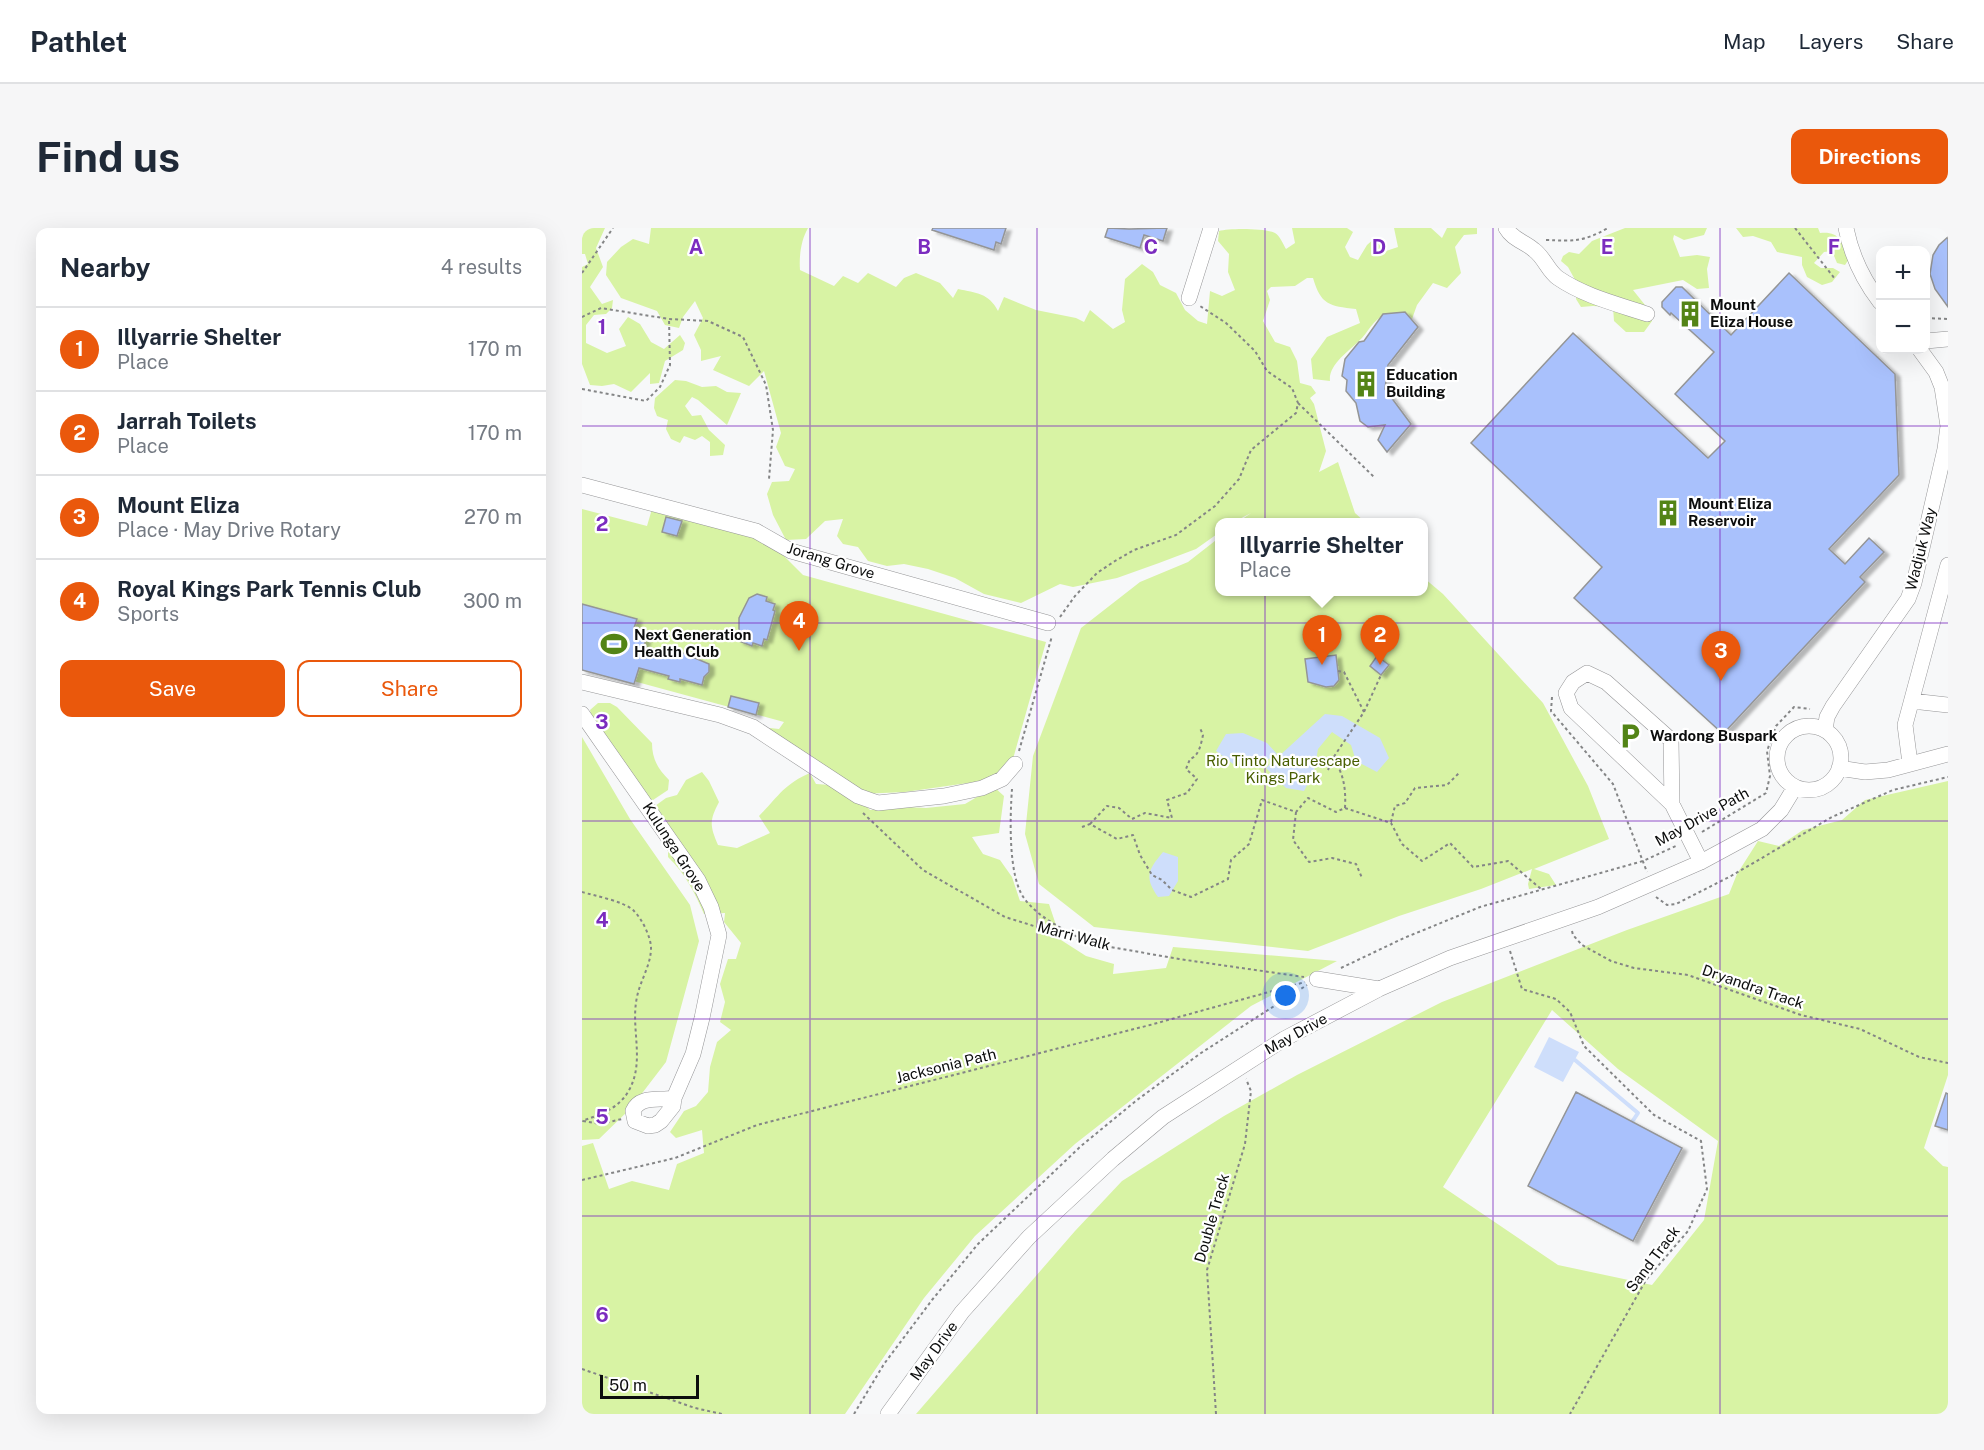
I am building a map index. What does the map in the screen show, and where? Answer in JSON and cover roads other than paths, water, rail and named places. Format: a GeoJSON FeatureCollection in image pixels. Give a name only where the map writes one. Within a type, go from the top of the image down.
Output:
{"type":"FeatureCollection","features":[{"type":"Feature","properties":{"kind":"street"},"geometry":{"type":"LineString","coordinates":[[1189,298],[1211,228]]}},
{"type":"Feature","properties":{"kind":"street"},"geometry":{"type":"LineString","coordinates":[[1506,228],[1510,236],[1527,243],[1539,254],[1556,277],[1585,293],[1647,315]]}},
{"type":"Feature","properties":{"kind":"street"},"geometry":{"type":"LineString","coordinates":[[1846,228],[1854,257],[1879,300]]}},
{"type":"Feature","properties":{"kind":"street"},"geometry":{"type":"LineString","coordinates":[[1930,341],[1948,339]]}},
{"type":"Feature","properties":{"kind":"street","name":"Wadjuk Way"},"geometry":{"type":"LineString","coordinates":[[1825,730],[1827,717],[1833,706],[1908,599],[1919,563],[1945,449],[1948,426],[1942,387],[1936,372],[1923,354]]}},
{"type":"Feature","properties":{"kind":"street","name":"Jorang Grove"},"geometry":{"type":"LineString","coordinates":[[582,484],[756,531],[791,551],[1052,628]]}},
{"type":"Feature","properties":{"kind":"street"},"geometry":{"type":"LineString","coordinates":[[1910,763],[1905,725],[1948,566]]}},
{"type":"Feature","properties":{"kind":"street"},"geometry":{"type":"LineString","coordinates":[[1672,804],[1671,740],[1606,682],[1587,674],[1573,682],[1566,693],[1571,708],[1672,804],[1701,862]]}},
{"type":"Feature","properties":{"kind":"street"},"geometry":{"type":"LineString","coordinates":[[582,682],[720,715],[753,727],[858,796],[878,803],[944,796],[982,788],[1002,779],[1015,764]]}},
{"type":"Feature","properties":{"kind":"street"},"geometry":{"type":"LineString","coordinates":[[1912,701],[1948,705]]}},
{"type":"Feature","properties":{"kind":"street","name":"Kulunga Grove"},"geometry":{"type":"LineString","coordinates":[[582,714],[698,880],[711,907],[719,935],[709,992],[693,1054],[674,1098],[673,1106],[662,1121],[655,1125],[640,1124],[633,1116],[635,1106],[644,1100],[674,1098]]}},
{"type":"Feature","properties":{"kind":"street"},"geometry":{"type":"LineString","coordinates":[[1803,726],[1814,726],[1825,730],[1839,747],[1841,757],[1834,778],[1826,785],[1816,789],[1805,790],[1795,787],[1785,780],[1776,760],[1783,738],[1792,730],[1803,726]]}},
{"type":"Feature","properties":{"kind":"street"},"geometry":{"type":"LineString","coordinates":[[1839,768],[1865,772],[1888,770],[1948,754]]}},
{"type":"Feature","properties":{"kind":"street","name":"May Drive"},"geometry":{"type":"LineString","coordinates":[[888,1414],[962,1312],[1029,1237],[1163,1117],[1284,1038],[1379,989],[1450,958],[1652,885],[1701,862],[1762,829],[1781,810],[1795,787]]}},
{"type":"Feature","properties":{"kind":"street"},"geometry":{"type":"LineString","coordinates":[[1317,979],[1379,989]]}},
{"type":"Feature","properties":{"kind":"water"},"geometry":{"type":"Polygon","coordinates":[[[1325,714],[1342,716],[1380,738],[1389,758],[1377,772],[1356,761],[1351,745],[1332,732],[1318,749],[1314,772],[1304,791],[1286,788],[1266,768],[1325,714]]]}},
{"type":"Feature","properties":{"kind":"water"},"geometry":{"type":"Polygon","coordinates":[[[1243,733],[1267,743],[1277,754],[1262,763],[1247,759],[1233,764],[1216,751],[1226,734],[1243,733]]]}},
{"type":"Feature","properties":{"kind":"water"},"geometry":{"type":"Polygon","coordinates":[[[1163,852],[1178,857],[1178,881],[1169,896],[1158,897],[1149,879],[1151,869],[1163,852]]]}},
{"type":"Feature","properties":{"kind":"water"},"geometry":{"type":"Polygon","coordinates":[[[1549,1037],[1579,1052],[1563,1082],[1534,1067],[1549,1037]]]}},
{"type":"Feature","properties":{"kind":"waterway"},"geometry":{"type":"LineString","coordinates":[[1575,1060],[1638,1113],[1632,1122]]}},
{"type":"Feature","properties":{"kind":"place","name":"Mount Eliza House"},"geometry":{"type":"Point","coordinates":[1690,314]}},
{"type":"Feature","properties":{"kind":"place","name":"Education Building"},"geometry":{"type":"Point","coordinates":[1366,384]}},
{"type":"Feature","properties":{"kind":"place","name":"Mount Eliza Reservoir"},"geometry":{"type":"Point","coordinates":[1668,513]}},
{"type":"Feature","properties":{"kind":"place","name":"Next Generation Health Club"},"geometry":{"type":"Point","coordinates":[614,644]}},
{"type":"Feature","properties":{"kind":"place","name":"Royal Kings Park Tennis Club"},"geometry":{"type":"Point","coordinates":[799,651]}},
{"type":"Feature","properties":{"kind":"place","name":"Illyarrie Shelter"},"geometry":{"type":"Point","coordinates":[1322,665]}},
{"type":"Feature","properties":{"kind":"place","name":"Jarrah Toilets"},"geometry":{"type":"Point","coordinates":[1380,665]}},
{"type":"Feature","properties":{"kind":"place","name":"Mount Eliza"},"geometry":{"type":"Point","coordinates":[1721,681]}},
{"type":"Feature","properties":{"kind":"place","name":"Wardong Buspark"},"geometry":{"type":"Point","coordinates":[1630,736]}},
{"type":"Feature","properties":{"kind":"park label","name":"Rio Tinto Naturescape Kings Park"},"geometry":{"type":"Point","coordinates":[1283,770]}}]}
